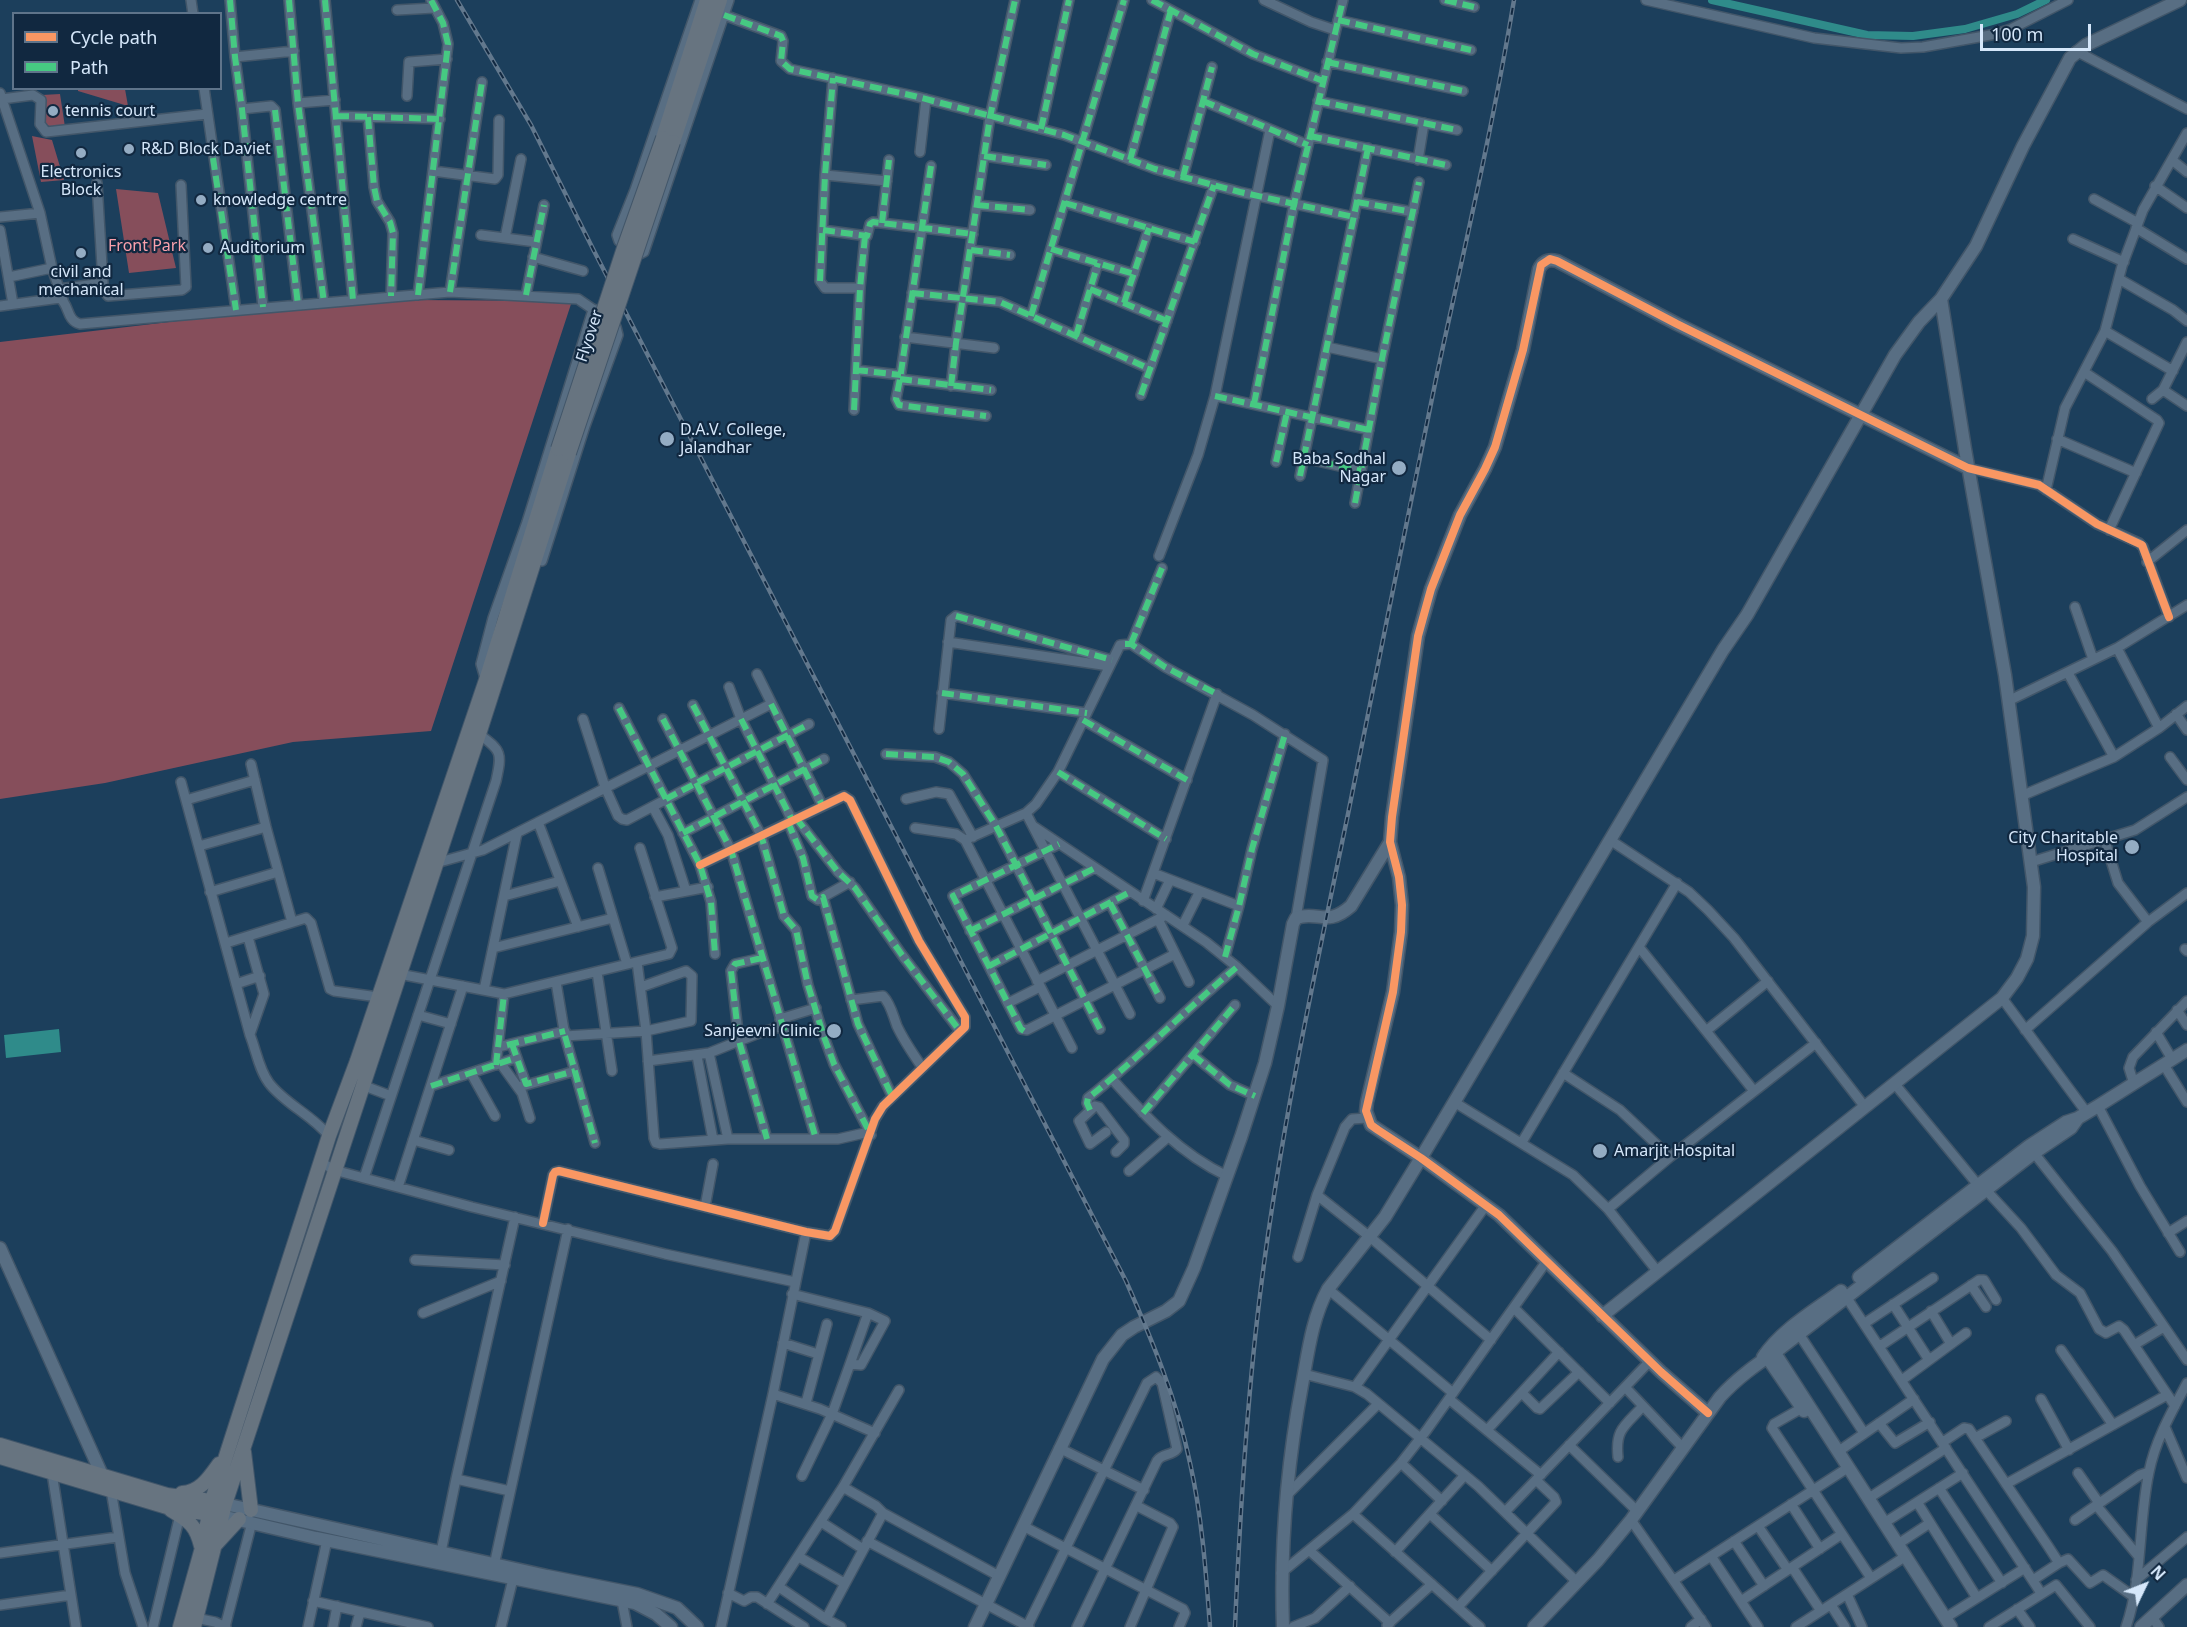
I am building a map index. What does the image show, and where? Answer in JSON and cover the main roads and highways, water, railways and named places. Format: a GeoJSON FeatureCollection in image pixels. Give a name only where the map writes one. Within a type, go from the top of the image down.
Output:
{"type":"FeatureCollection","features":[{"type":"Feature","properties":{"kind":"main road","name":"Flyover"},"geometry":{"type":"LineString","coordinates":[[668,140],[707,0]]}},
{"type":"Feature","properties":{"kind":"main road","name":"Flyover"},"geometry":{"type":"LineString","coordinates":[[491,682],[564,451],[625,245],[668,140],[720,0]]}},
{"type":"Feature","properties":{"kind":"main road"},"geometry":{"type":"LineString","coordinates":[[217,1509],[243,1447],[479,734],[491,682]]}},
{"type":"Feature","properties":{"kind":"main road"},"geometry":{"type":"LineString","coordinates":[[196,1622],[226,1456],[329,1136],[491,682]]}},
{"type":"Feature","properties":{"kind":"main road"},"geometry":{"type":"LineString","coordinates":[[0,1445],[102,1475],[165,1500],[198,1531],[208,1548]]}},
{"type":"Feature","properties":{"kind":"main road"},"geometry":{"type":"LineString","coordinates":[[181,1622],[208,1548],[247,1517],[243,1447]]}},
{"type":"Feature","properties":{"kind":"main road"},"geometry":{"type":"LineString","coordinates":[[165,1500],[191,1492],[205,1483],[226,1456]]}},
{"type":"Feature","properties":{"kind":"main road"},"geometry":{"type":"LineString","coordinates":[[0,1457],[111,1490],[217,1509]]}},
{"type":"Feature","properties":{"kind":"waterway"},"geometry":{"type":"LineString","coordinates":[[1712,0],[1867,35],[1913,36],[1965,29],[2017,14],[2046,0]]}},
{"type":"Feature","properties":{"kind":"railway"},"geometry":{"type":"LineString","coordinates":[[457,0],[531,125],[1126,1281],[1163,1370],[1185,1440],[1201,1524],[1210,1627]]}},
{"type":"Feature","properties":{"kind":"railway"},"geometry":{"type":"LineString","coordinates":[[1235,1627],[1252,1366],[1279,1162],[1312,988],[1426,429],[1488,141],[1514,0]]}},
{"type":"Feature","properties":{"kind":"place","name":"tennis court"},"geometry":{"type":"Point","coordinates":[53,111]}},
{"type":"Feature","properties":{"kind":"place","name":"R&D Block Daviet"},"geometry":{"type":"Point","coordinates":[129,149]}},
{"type":"Feature","properties":{"kind":"place","name":"Electronics Block"},"geometry":{"type":"Point","coordinates":[81,153]}},
{"type":"Feature","properties":{"kind":"place","name":"knowledge centre"},"geometry":{"type":"Point","coordinates":[201,200]}},
{"type":"Feature","properties":{"kind":"place","name":"Auditorium"},"geometry":{"type":"Point","coordinates":[208,248]}},
{"type":"Feature","properties":{"kind":"place","name":"civil and mechanical"},"geometry":{"type":"Point","coordinates":[81,253]}},
{"type":"Feature","properties":{"kind":"place","name":"D.A.V. College, Jalandhar"},"geometry":{"type":"Point","coordinates":[667,439]}},
{"type":"Feature","properties":{"kind":"place","name":"Baba Sodhal Nagar"},"geometry":{"type":"Point","coordinates":[1399,468]}},
{"type":"Feature","properties":{"kind":"place","name":"City Charitable Hospital"},"geometry":{"type":"Point","coordinates":[2132,847]}},
{"type":"Feature","properties":{"kind":"place","name":"Sanjeevni Clinic"},"geometry":{"type":"Point","coordinates":[834,1031]}},
{"type":"Feature","properties":{"kind":"place","name":"Amarjit Hospital"},"geometry":{"type":"Point","coordinates":[1600,1151]}},
{"type":"Feature","properties":{"kind":"park label","name":"Front Park"},"geometry":{"type":"Point","coordinates":[147,246]}}]}
